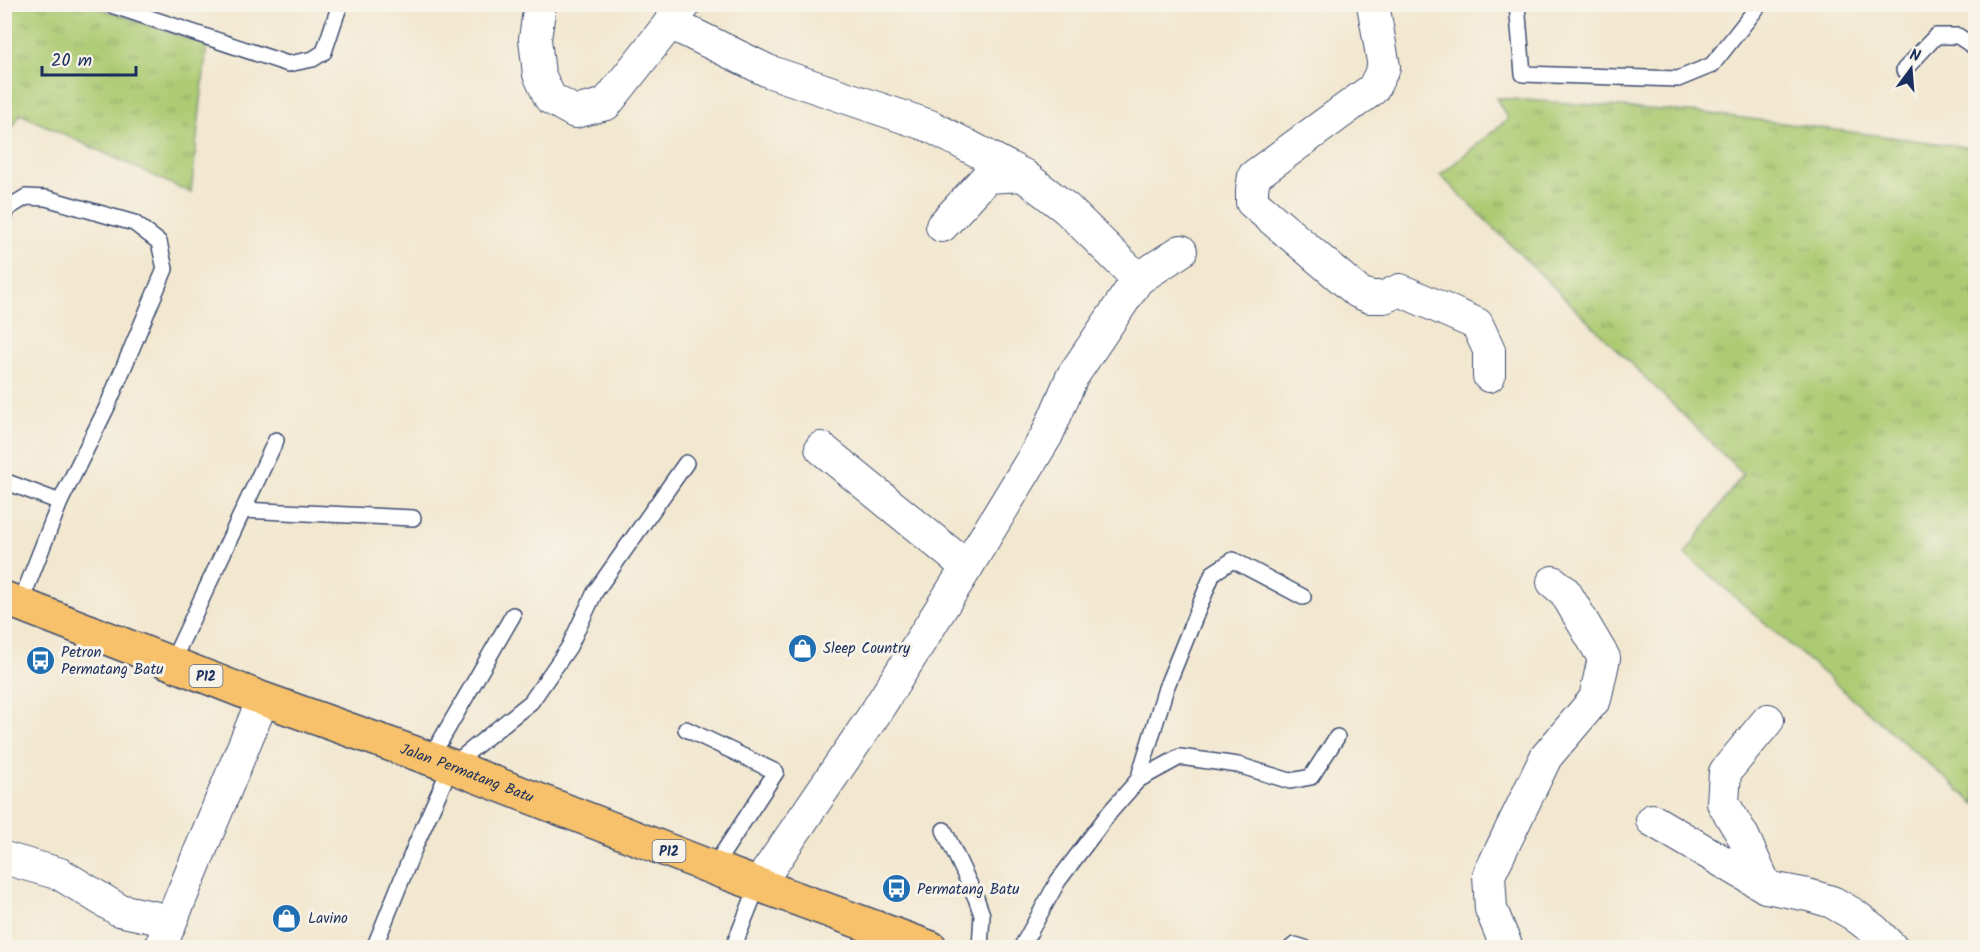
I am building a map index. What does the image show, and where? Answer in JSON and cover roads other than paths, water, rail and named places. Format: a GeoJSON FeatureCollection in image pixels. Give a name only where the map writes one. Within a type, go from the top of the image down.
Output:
{"type":"FeatureCollection","features":[{"type":"Feature","properties":{"kind":"main road","name":"Jalan Permatang Batu"},"geometry":{"type":"LineString","coordinates":[[10,604],[172,662],[263,699],[441,763],[758,885],[931,948]]}},
{"type":"Feature","properties":{"kind":"street"},"geometry":{"type":"LineString","coordinates":[[540,4],[535,39],[538,74],[550,98],[575,112],[606,104],[678,14],[768,71],[930,126],[1023,175],[1066,209],[1138,279]]}},
{"type":"Feature","properties":{"kind":"street"},"geometry":{"type":"LineString","coordinates":[[1373,4],[1384,67],[1373,89],[1254,176],[1252,202],[1358,292],[1370,297],[1384,297],[1400,290],[1477,324],[1488,350],[1489,376]]}},
{"type":"Feature","properties":{"kind":"street"},"geometry":{"type":"LineString","coordinates":[[942,226],[987,177],[1023,175]]}},
{"type":"Feature","properties":{"kind":"street"},"geometry":{"type":"LineString","coordinates":[[758,885],[874,715],[967,567],[1047,435],[1072,377],[1138,279],[1182,251]]}},
{"type":"Feature","properties":{"kind":"street"},"geometry":{"type":"LineString","coordinates":[[821,448],[967,567]]}},
{"type":"Feature","properties":{"kind":"street"},"geometry":{"type":"LineString","coordinates":[[1507,948],[1491,909],[1489,875],[1546,757],[1595,699],[1604,658],[1564,592],[1552,582]]}},
{"type":"Feature","properties":{"kind":"street"},"geometry":{"type":"LineString","coordinates":[[4,858],[60,874],[119,910],[166,934],[263,699]]}},
{"type":"Feature","properties":{"kind":"street"},"geometry":{"type":"LineString","coordinates":[[1766,887],[1743,836],[1723,803],[1725,772],[1768,720]]}},
{"type":"Feature","properties":{"kind":"street"},"geometry":{"type":"LineString","coordinates":[[1652,820],[1766,887],[1832,902],[1874,930],[1892,948]]}},
{"type":"Feature","properties":{"kind":"lane"},"geometry":{"type":"LineString","coordinates":[[108,4],[288,64],[313,59],[324,52],[340,4]]}},
{"type":"Feature","properties":{"kind":"lane"},"geometry":{"type":"LineString","coordinates":[[1517,4],[1523,74],[1678,79],[1712,65],[1760,4]]}},
{"type":"Feature","properties":{"kind":"lane"},"geometry":{"type":"LineString","coordinates":[[1904,70],[1936,36],[1958,36],[1976,48]]}},
{"type":"Feature","properties":{"kind":"lane"},"geometry":{"type":"LineString","coordinates":[[4,216],[8,208],[26,197],[46,198],[134,223],[159,242],[165,269],[107,407],[10,604]]}},
{"type":"Feature","properties":{"kind":"lane"},"geometry":{"type":"LineString","coordinates":[[172,662],[276,440]]}},
{"type":"Feature","properties":{"kind":"lane"},"geometry":{"type":"LineString","coordinates":[[441,763],[531,702],[569,647],[595,592],[686,463]]}},
{"type":"Feature","properties":{"kind":"lane"},"geometry":{"type":"LineString","coordinates":[[4,481],[60,502]]}},
{"type":"Feature","properties":{"kind":"lane"},"geometry":{"type":"LineString","coordinates":[[243,510],[413,518]]}},
{"type":"Feature","properties":{"kind":"lane"},"geometry":{"type":"LineString","coordinates":[[1138,780],[1166,688],[1213,573],[1233,560],[1303,597]]}},
{"type":"Feature","properties":{"kind":"lane"},"geometry":{"type":"LineString","coordinates":[[374,948],[416,844],[441,763],[513,615]]}},
{"type":"Feature","properties":{"kind":"lane"},"geometry":{"type":"LineString","coordinates":[[686,729],[776,772],[713,868]]}},
{"type":"Feature","properties":{"kind":"lane"},"geometry":{"type":"LineString","coordinates":[[1021,948],[1058,881],[1110,812],[1138,780],[1180,757],[1238,765],[1290,781],[1311,777],[1337,737]]}},
{"type":"Feature","properties":{"kind":"lane"},"geometry":{"type":"LineString","coordinates":[[944,831],[982,915],[980,948]]}},
{"type":"Feature","properties":{"kind":"lane"},"geometry":{"type":"LineString","coordinates":[[733,948],[758,885]]}},
{"type":"Feature","properties":{"kind":"lane"},"geometry":{"type":"LineString","coordinates":[[1291,948],[1295,945],[1305,948]]}},
{"type":"Feature","properties":{"kind":"place","name":"Sleep Country"},"geometry":{"type":"Point","coordinates":[802,648]}},
{"type":"Feature","properties":{"kind":"place","name":"Petron Permatang Batu"},"geometry":{"type":"Point","coordinates":[40,661]}},
{"type":"Feature","properties":{"kind":"place","name":"Permatang Batu"},"geometry":{"type":"Point","coordinates":[896,889]}},
{"type":"Feature","properties":{"kind":"place","name":"Lavino"},"geometry":{"type":"Point","coordinates":[287,918]}}]}
